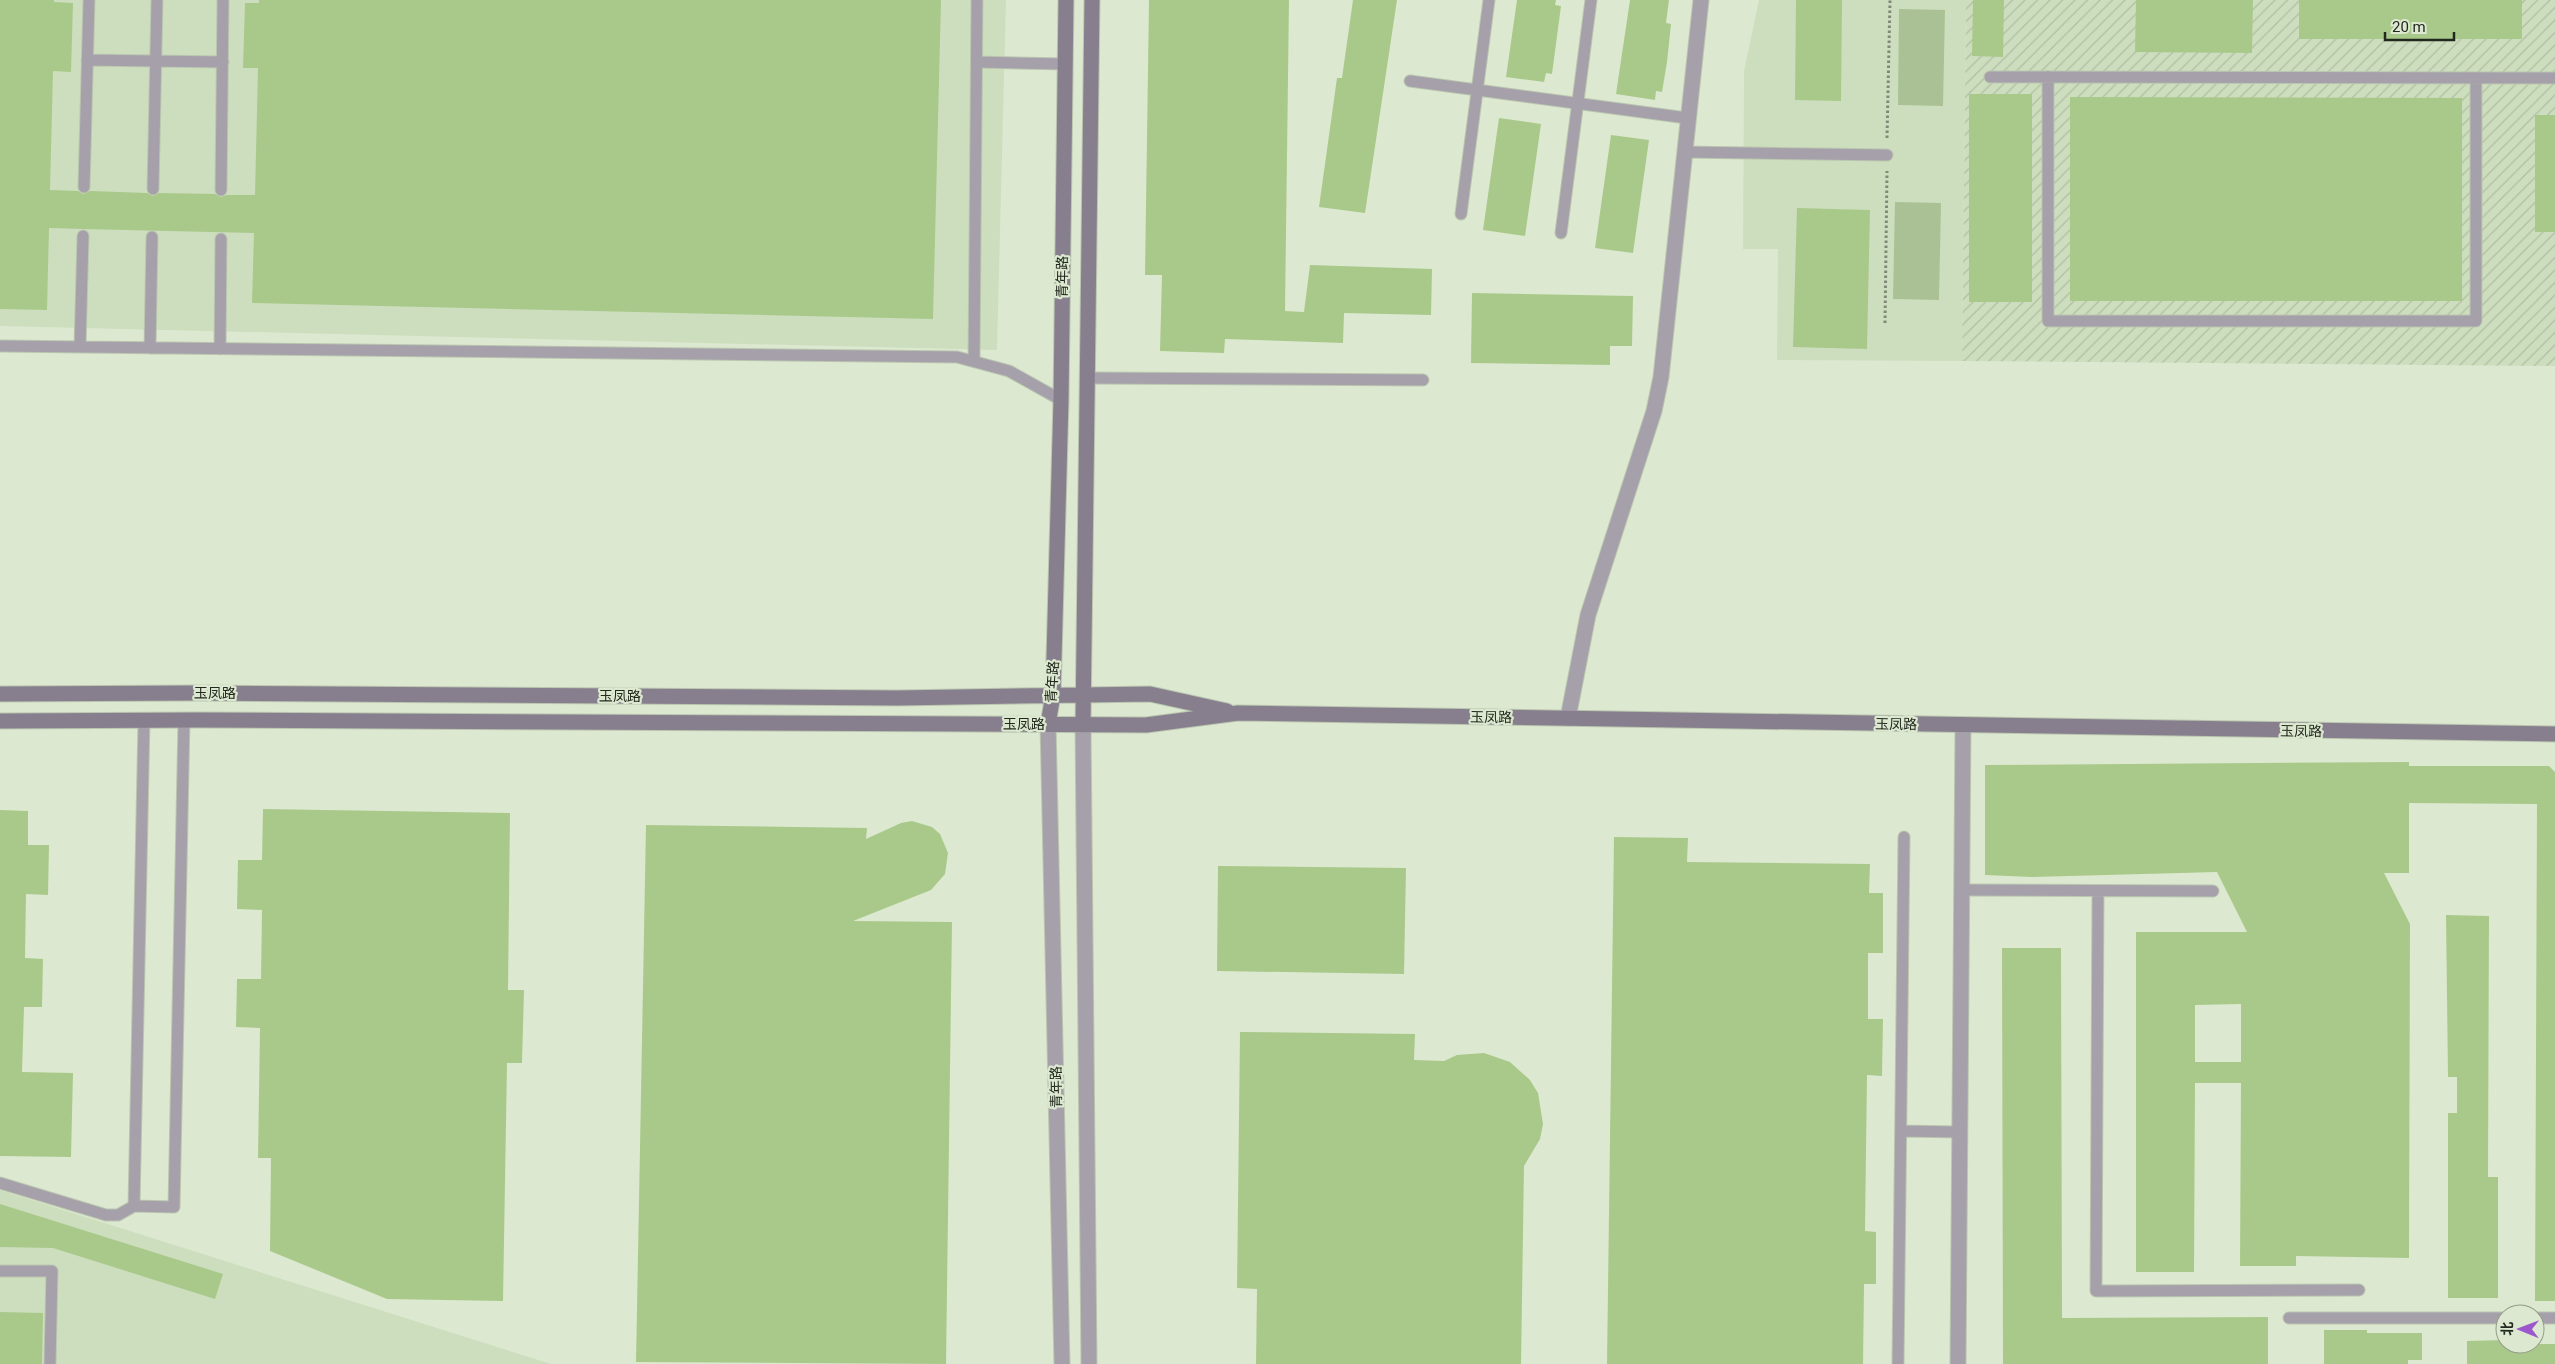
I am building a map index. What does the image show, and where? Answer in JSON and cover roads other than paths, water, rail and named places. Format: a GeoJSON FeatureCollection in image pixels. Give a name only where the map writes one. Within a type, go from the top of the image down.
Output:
{"type":"FeatureCollection","features":[{"type":"Feature","properties":{"kind":"street","name":"青年路"},"geometry":{"type":"LineString","coordinates":[[1062,1364],[1048,724],[1053,695],[1061,400],[1066,0]]}},
{"type":"Feature","properties":{"kind":"street","name":"青年路"},"geometry":{"type":"LineString","coordinates":[[1089,1364],[1083,725],[1092,0]]}},
{"type":"Feature","properties":{"kind":"street"},"geometry":{"type":"LineString","coordinates":[[1568,718],[1588,615],[1654,411],[1661,377],[1701,0]]}},
{"type":"Feature","properties":{"kind":"street","name":"玉凤路"},"geometry":{"type":"LineString","coordinates":[[0,694],[207,693],[897,698],[1150,694],[1238,713]]}},
{"type":"Feature","properties":{"kind":"street","name":"玉凤路"},"geometry":{"type":"LineString","coordinates":[[0,721],[184,720],[1146,725],[1238,713],[2555,734]]}},
{"type":"Feature","properties":{"kind":"street"},"geometry":{"type":"LineString","coordinates":[[1958,1364],[1963,725]]}},
{"type":"Feature","properties":{"kind":"lane"},"geometry":{"type":"LineString","coordinates":[[84,187],[88,0]]}},
{"type":"Feature","properties":{"kind":"lane"},"geometry":{"type":"LineString","coordinates":[[153,189],[157,0]]}},
{"type":"Feature","properties":{"kind":"lane"},"geometry":{"type":"LineString","coordinates":[[221,190],[223,0]]}},
{"type":"Feature","properties":{"kind":"lane"},"geometry":{"type":"LineString","coordinates":[[974,362],[978,0]]}},
{"type":"Feature","properties":{"kind":"lane"},"geometry":{"type":"LineString","coordinates":[[1461,214],[1489,0]]}},
{"type":"Feature","properties":{"kind":"lane"},"geometry":{"type":"LineString","coordinates":[[1560,233],[1591,0]]}},
{"type":"Feature","properties":{"kind":"lane"},"geometry":{"type":"LineString","coordinates":[[87,60],[223,62]]}},
{"type":"Feature","properties":{"kind":"lane"},"geometry":{"type":"LineString","coordinates":[[977,62],[1065,64]]}},
{"type":"Feature","properties":{"kind":"lane"},"geometry":{"type":"LineString","coordinates":[[1990,77],[2555,78]]}},
{"type":"Feature","properties":{"kind":"lane"},"geometry":{"type":"LineString","coordinates":[[2048,77],[2048,320],[2147,321],[2476,321],[2476,78]]}},
{"type":"Feature","properties":{"kind":"lane"},"geometry":{"type":"LineString","coordinates":[[1410,82],[1687,118]]}},
{"type":"Feature","properties":{"kind":"lane"},"geometry":{"type":"LineString","coordinates":[[1684,152],[1887,155]]}},
{"type":"Feature","properties":{"kind":"lane"},"geometry":{"type":"LineString","coordinates":[[80,347],[83,236]]}},
{"type":"Feature","properties":{"kind":"lane"},"geometry":{"type":"LineString","coordinates":[[150,348],[152,237]]}},
{"type":"Feature","properties":{"kind":"lane"},"geometry":{"type":"LineString","coordinates":[[220,349],[221,239]]}},
{"type":"Feature","properties":{"kind":"lane"},"geometry":{"type":"LineString","coordinates":[[0,346],[957,357],[1009,370],[1061,400]]}},
{"type":"Feature","properties":{"kind":"lane"},"geometry":{"type":"LineString","coordinates":[[1088,378],[1423,380]]}},
{"type":"Feature","properties":{"kind":"lane"},"geometry":{"type":"LineString","coordinates":[[134,1206],[144,720]]}},
{"type":"Feature","properties":{"kind":"lane"},"geometry":{"type":"LineString","coordinates":[[0,1183],[106,1215],[118,1215],[134,1206],[174,1207],[184,720]]}},
{"type":"Feature","properties":{"kind":"lane"},"geometry":{"type":"LineString","coordinates":[[1898,1364],[1904,837]]}},
{"type":"Feature","properties":{"kind":"lane"},"geometry":{"type":"LineString","coordinates":[[1962,890],[2213,891]]}},
{"type":"Feature","properties":{"kind":"lane"},"geometry":{"type":"LineString","coordinates":[[2098,891],[2096,1291],[2359,1290]]}},
{"type":"Feature","properties":{"kind":"lane"},"geometry":{"type":"LineString","coordinates":[[1901,1131],[1960,1132]]}},
{"type":"Feature","properties":{"kind":"lane"},"geometry":{"type":"LineString","coordinates":[[0,1270],[52,1271],[50,1364]]}},
{"type":"Feature","properties":{"kind":"lane"},"geometry":{"type":"LineString","coordinates":[[2289,1318],[2495,1318]]}}]}
